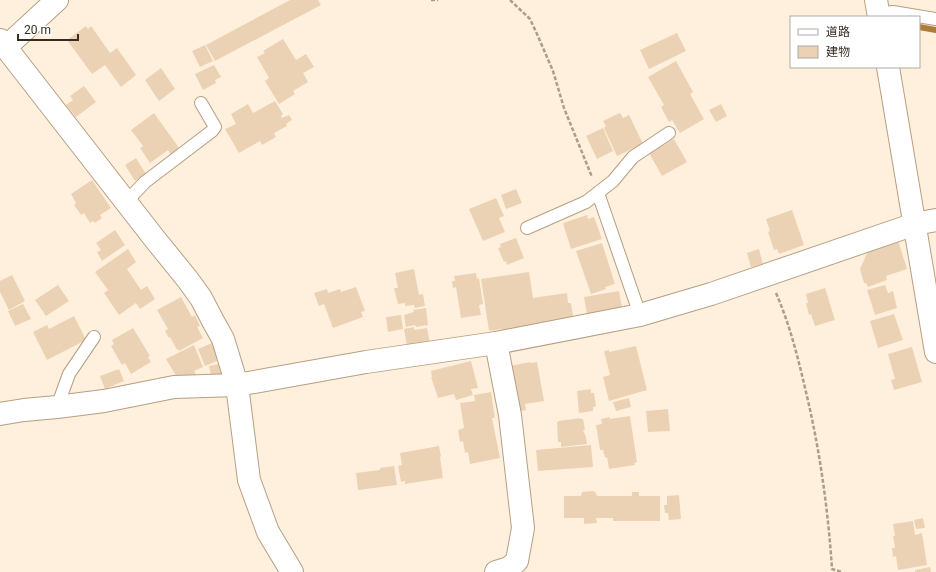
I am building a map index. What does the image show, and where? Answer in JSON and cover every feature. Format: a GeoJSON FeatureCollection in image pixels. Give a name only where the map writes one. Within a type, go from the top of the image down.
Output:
{"type":"FeatureCollection","features":[{"type":"Feature","properties":{"kind":"street"},"geometry":{"type":"LineString","coordinates":[[57,0],[3,44],[201,298],[223,339],[237,385],[249,480],[268,532],[292,572]]}},
{"type":"Feature","properties":{"kind":"street"},"geometry":{"type":"LineString","coordinates":[[888,68],[936,352]]}},
{"type":"Feature","properties":{"kind":"street"},"geometry":{"type":"LineString","coordinates":[[0,414],[24,410],[57,408],[138,395],[174,387],[237,385],[366,362],[496,343],[640,314],[711,294],[915,224],[936,220]]}},
{"type":"Feature","properties":{"kind":"street"},"geometry":{"type":"LineString","coordinates":[[496,343],[510,415],[523,528],[517,561],[509,568],[496,572]]}},
{"type":"Feature","properties":{"kind":"lane"},"geometry":{"type":"LineString","coordinates":[[878,10],[918,16]]}},
{"type":"Feature","properties":{"kind":"lane"},"geometry":{"type":"LineString","coordinates":[[920,16],[936,19]]}},
{"type":"Feature","properties":{"kind":"lane"},"geometry":{"type":"LineString","coordinates":[[126,202],[145,182],[215,127],[201,103]]}},
{"type":"Feature","properties":{"kind":"lane"},"geometry":{"type":"LineString","coordinates":[[527,228],[586,202],[613,181],[633,157],[669,133]]}},
{"type":"Feature","properties":{"kind":"lane"},"geometry":{"type":"LineString","coordinates":[[598,193],[640,314]]}},
{"type":"Feature","properties":{"kind":"lane"},"geometry":{"type":"LineString","coordinates":[[57,408],[69,374],[94,337]]}},
{"type":"Feature","properties":{"kind":"path"},"geometry":{"type":"LineString","coordinates":[[431,0],[438,0]]}},
{"type":"Feature","properties":{"kind":"path"},"geometry":{"type":"LineString","coordinates":[[510,0],[530,19],[537,34],[553,71],[564,108],[598,193]]}},
{"type":"Feature","properties":{"kind":"path"},"geometry":{"type":"LineString","coordinates":[[768,274],[782,306],[797,352],[822,465],[829,523],[832,569],[842,572]]}},
{"type":"Feature","properties":{"kind":"building"},"geometry":{"type":"Polygon","coordinates":[[[290,0],[318,0],[321,5],[215,61],[206,45],[290,0]]]}},
{"type":"Feature","properties":{"kind":"building"},"geometry":{"type":"Polygon","coordinates":[[[86,26],[88,29],[91,26],[110,53],[117,48],[136,75],[121,87],[105,65],[92,74],[67,40],[86,26]]]}},
{"type":"Feature","properties":{"kind":"building"},"geometry":{"type":"Polygon","coordinates":[[[677,33],[686,51],[649,69],[640,50],[677,33]]]}},
{"type":"Feature","properties":{"kind":"building"},"geometry":{"type":"Polygon","coordinates":[[[283,39],[296,60],[306,54],[314,67],[303,73],[308,82],[293,91],[295,94],[279,104],[265,81],[269,78],[257,57],[265,53],[263,51],[283,39]]]}},
{"type":"Feature","properties":{"kind":"building"},"geometry":{"type":"Polygon","coordinates":[[[205,45],[213,61],[200,67],[192,51],[205,45]]]}},
{"type":"Feature","properties":{"kind":"building"},"geometry":{"type":"Polygon","coordinates":[[[676,61],[693,92],[690,94],[704,119],[680,133],[672,120],[669,122],[661,107],[664,105],[648,77],[676,61]]]}},
{"type":"Feature","properties":{"kind":"building"},"geometry":{"type":"Polygon","coordinates":[[[214,65],[221,77],[215,80],[216,83],[203,90],[195,74],[214,65]]]}},
{"type":"Feature","properties":{"kind":"building"},"geometry":{"type":"Polygon","coordinates":[[[161,68],[175,89],[159,101],[145,80],[161,68]]]}},
{"type":"Feature","properties":{"kind":"building"},"geometry":{"type":"Polygon","coordinates":[[[84,86],[96,102],[76,117],[66,105],[73,100],[70,96],[84,86]]]}},
{"type":"Feature","properties":{"kind":"building"},"geometry":{"type":"Polygon","coordinates":[[[275,101],[283,114],[281,116],[282,118],[289,115],[292,120],[286,124],[287,126],[274,133],[276,137],[262,145],[260,141],[239,153],[225,129],[236,124],[231,114],[248,104],[253,113],[275,101]]]}},
{"type":"Feature","properties":{"kind":"building"},"geometry":{"type":"Polygon","coordinates":[[[721,104],[727,116],[716,122],[709,110],[721,104]]]}},
{"type":"Feature","properties":{"kind":"building"},"geometry":{"type":"Polygon","coordinates":[[[154,113],[179,148],[171,155],[168,150],[150,163],[140,148],[143,146],[131,130],[154,113]]]}},
{"type":"Feature","properties":{"kind":"building"},"geometry":{"type":"Polygon","coordinates":[[[620,113],[623,118],[629,115],[643,144],[617,156],[604,128],[606,126],[603,121],[620,113]]]}},
{"type":"Feature","properties":{"kind":"building"},"geometry":{"type":"Polygon","coordinates":[[[603,128],[613,151],[597,159],[586,136],[603,128]]]}},
{"type":"Feature","properties":{"kind":"building"},"geometry":{"type":"Polygon","coordinates":[[[674,139],[687,162],[662,176],[649,153],[674,139]]]}},
{"type":"Feature","properties":{"kind":"building"},"geometry":{"type":"Polygon","coordinates":[[[136,158],[146,174],[135,181],[125,165],[136,158]]]}},
{"type":"Feature","properties":{"kind":"building"},"geometry":{"type":"Polygon","coordinates":[[[92,180],[111,208],[100,215],[102,218],[95,223],[93,221],[90,223],[84,213],[81,215],[74,205],[76,203],[71,194],[92,180]]]}},
{"type":"Feature","properties":{"kind":"building"},"geometry":{"type":"Polygon","coordinates":[[[516,189],[522,203],[506,209],[501,195],[516,189]]]}},
{"type":"Feature","properties":{"kind":"building"},"geometry":{"type":"Polygon","coordinates":[[[496,198],[504,216],[499,218],[505,232],[483,241],[469,209],[496,198]]]}},
{"type":"Feature","properties":{"kind":"building"},"geometry":{"type":"Polygon","coordinates":[[[792,210],[804,245],[779,254],[777,249],[774,250],[768,232],[770,231],[766,219],[792,210]]]}},
{"type":"Feature","properties":{"kind":"building"},"geometry":{"type":"Polygon","coordinates":[[[587,215],[588,219],[594,217],[602,239],[571,249],[563,223],[587,215]]]}},
{"type":"Feature","properties":{"kind":"building"},"geometry":{"type":"Polygon","coordinates":[[[115,230],[125,245],[102,261],[97,252],[101,250],[96,243],[115,230]]]}},
{"type":"Feature","properties":{"kind":"building"},"geometry":{"type":"Polygon","coordinates":[[[516,238],[524,258],[507,265],[506,261],[504,262],[498,248],[501,247],[500,244],[516,238]]]}},
{"type":"Feature","properties":{"kind":"building"},"geometry":{"type":"Polygon","coordinates":[[[898,240],[907,269],[886,276],[887,280],[868,287],[866,283],[864,283],[860,269],[869,249],[898,240]]]}},
{"type":"Feature","properties":{"kind":"building"},"geometry":{"type":"Polygon","coordinates":[[[602,243],[615,284],[591,294],[576,251],[602,243]]]}},
{"type":"Feature","properties":{"kind":"building"},"geometry":{"type":"Polygon","coordinates":[[[128,249],[136,262],[127,269],[141,290],[147,286],[155,299],[140,309],[136,303],[119,315],[104,293],[108,290],[95,272],[128,249]]]}},
{"type":"Feature","properties":{"kind":"building"},"geometry":{"type":"Polygon","coordinates":[[[759,249],[763,264],[751,267],[747,253],[759,249]]]}},
{"type":"Feature","properties":{"kind":"building"},"geometry":{"type":"Polygon","coordinates":[[[414,269],[419,295],[423,294],[425,306],[415,308],[414,305],[405,306],[405,303],[398,304],[394,288],[398,288],[395,273],[414,269]]]}},
{"type":"Feature","properties":{"kind":"building"},"geometry":{"type":"Polygon","coordinates":[[[529,272],[533,298],[567,293],[568,303],[571,303],[574,323],[503,333],[502,329],[489,331],[481,279],[529,272]]]}},
{"type":"Feature","properties":{"kind":"building"},"geometry":{"type":"Polygon","coordinates":[[[476,273],[477,279],[479,278],[483,304],[479,305],[481,315],[461,318],[456,287],[453,288],[452,281],[455,281],[454,276],[476,273]]]}},
{"type":"Feature","properties":{"kind":"building"},"geometry":{"type":"Polygon","coordinates":[[[12,275],[25,301],[9,310],[0,292],[0,281],[12,275]]]}},
{"type":"Feature","properties":{"kind":"building"},"geometry":{"type":"Polygon","coordinates":[[[58,285],[69,301],[46,316],[35,300],[58,285]]]}},
{"type":"Feature","properties":{"kind":"building"},"geometry":{"type":"Polygon","coordinates":[[[885,285],[888,293],[893,291],[897,308],[875,315],[867,290],[885,285]]]}},
{"type":"Feature","properties":{"kind":"building"},"geometry":{"type":"Polygon","coordinates":[[[356,287],[365,311],[361,312],[363,317],[333,328],[324,304],[319,306],[314,293],[327,289],[328,293],[340,289],[341,292],[356,287]]]}},
{"type":"Feature","properties":{"kind":"building"},"geometry":{"type":"Polygon","coordinates":[[[825,288],[835,320],[815,326],[811,314],[809,315],[806,303],[808,303],[806,294],[825,288]]]}},
{"type":"Feature","properties":{"kind":"building"},"geometry":{"type":"Polygon","coordinates":[[[619,291],[623,313],[587,315],[584,297],[619,291]]]}},
{"type":"Feature","properties":{"kind":"building"},"geometry":{"type":"Polygon","coordinates":[[[181,297],[192,317],[195,315],[200,326],[197,327],[203,338],[179,351],[165,331],[168,329],[157,310],[181,297]]]}},
{"type":"Feature","properties":{"kind":"building"},"geometry":{"type":"Polygon","coordinates":[[[23,304],[31,319],[15,326],[8,311],[23,304]]]}},
{"type":"Feature","properties":{"kind":"building"},"geometry":{"type":"Polygon","coordinates":[[[426,308],[428,325],[406,327],[404,315],[414,312],[413,310],[426,308]]]}},
{"type":"Feature","properties":{"kind":"building"},"geometry":{"type":"Polygon","coordinates":[[[894,314],[903,340],[878,348],[870,321],[894,314]]]}},
{"type":"Feature","properties":{"kind":"building"},"geometry":{"type":"Polygon","coordinates":[[[401,315],[403,329],[388,332],[386,317],[401,315]]]}},
{"type":"Feature","properties":{"kind":"building"},"geometry":{"type":"Polygon","coordinates":[[[74,316],[86,340],[47,360],[33,332],[47,325],[49,329],[74,316]]]}},
{"type":"Feature","properties":{"kind":"building"},"geometry":{"type":"Polygon","coordinates":[[[414,327],[414,330],[427,328],[430,343],[407,347],[404,329],[414,327]]]}},
{"type":"Feature","properties":{"kind":"building"},"geometry":{"type":"Polygon","coordinates":[[[133,328],[150,356],[148,357],[151,362],[131,374],[125,363],[122,365],[111,346],[114,344],[112,340],[133,328]]]}},
{"type":"Feature","properties":{"kind":"building"},"geometry":{"type":"Polygon","coordinates":[[[212,343],[219,360],[205,366],[198,349],[212,343]]]}},
{"type":"Feature","properties":{"kind":"building"},"geometry":{"type":"Polygon","coordinates":[[[194,345],[203,367],[194,371],[196,374],[189,378],[187,375],[178,379],[166,359],[194,345]]]}},
{"type":"Feature","properties":{"kind":"building"},"geometry":{"type":"Polygon","coordinates":[[[636,346],[647,390],[609,401],[603,377],[610,375],[604,351],[609,350],[609,352],[636,346]]]}},
{"type":"Feature","properties":{"kind":"building"},"geometry":{"type":"Polygon","coordinates":[[[912,347],[922,382],[894,390],[891,380],[895,379],[888,354],[912,347]]]}},
{"type":"Feature","properties":{"kind":"building"},"geometry":{"type":"Polygon","coordinates":[[[471,361],[478,388],[471,389],[473,395],[456,400],[454,394],[438,398],[431,377],[431,371],[471,361]]]}},
{"type":"Feature","properties":{"kind":"building"},"geometry":{"type":"Polygon","coordinates":[[[537,362],[544,401],[525,404],[526,410],[518,412],[504,367],[537,362]]]}},
{"type":"Feature","properties":{"kind":"building"},"geometry":{"type":"Polygon","coordinates":[[[219,364],[222,378],[212,380],[209,366],[219,364]]]}},
{"type":"Feature","properties":{"kind":"building"},"geometry":{"type":"Polygon","coordinates":[[[119,369],[124,381],[105,389],[100,376],[119,369]]]}},
{"type":"Feature","properties":{"kind":"building"},"geometry":{"type":"Polygon","coordinates":[[[591,389],[591,393],[594,393],[596,406],[593,407],[593,411],[579,413],[577,391],[591,389]]]}},
{"type":"Feature","properties":{"kind":"building"},"geometry":{"type":"Polygon","coordinates":[[[491,392],[495,418],[492,418],[500,458],[470,464],[468,452],[465,453],[463,441],[460,442],[458,430],[464,428],[460,403],[475,401],[474,395],[491,392]]]}},
{"type":"Feature","properties":{"kind":"building"},"geometry":{"type":"Polygon","coordinates":[[[629,398],[631,407],[616,411],[613,402],[629,398]]]}},
{"type":"Feature","properties":{"kind":"building"},"geometry":{"type":"Polygon","coordinates":[[[668,409],[670,431],[648,432],[646,411],[668,409]]]}},
{"type":"Feature","properties":{"kind":"building"},"geometry":{"type":"Polygon","coordinates":[[[630,416],[637,462],[634,463],[635,465],[609,469],[607,457],[605,458],[603,450],[600,450],[596,425],[602,424],[601,419],[630,416]]]}},
{"type":"Feature","properties":{"kind":"building"},"geometry":{"type":"Polygon","coordinates":[[[581,418],[580,419],[583,419],[585,430],[583,430],[587,444],[561,447],[561,442],[558,442],[557,422],[581,418]]]}},
{"type":"Feature","properties":{"kind":"building"},"geometry":{"type":"Polygon","coordinates":[[[591,445],[593,467],[538,471],[536,450],[591,445]]]}},
{"type":"Feature","properties":{"kind":"building"},"geometry":{"type":"Polygon","coordinates":[[[439,446],[443,478],[405,484],[405,481],[401,482],[398,466],[402,465],[400,453],[439,446]]]}},
{"type":"Feature","properties":{"kind":"building"},"geometry":{"type":"Polygon","coordinates":[[[394,466],[397,485],[358,490],[356,473],[380,470],[380,468],[394,466]]]}},
{"type":"Feature","properties":{"kind":"building"},"geometry":{"type":"Polygon","coordinates":[[[593,491],[597,496],[632,496],[632,492],[639,492],[639,496],[660,496],[660,521],[613,521],[613,518],[596,518],[597,523],[584,524],[584,518],[564,518],[564,496],[581,496],[582,492],[593,491]]]}},
{"type":"Feature","properties":{"kind":"building"},"geometry":{"type":"Polygon","coordinates":[[[679,495],[681,519],[669,520],[668,513],[665,513],[664,505],[667,505],[667,496],[679,495]]]}},
{"type":"Feature","properties":{"kind":"building"},"geometry":{"type":"Polygon","coordinates":[[[923,518],[925,528],[916,529],[914,520],[923,518]]]}},
{"type":"Feature","properties":{"kind":"building"},"geometry":{"type":"Polygon","coordinates":[[[913,521],[915,535],[922,533],[927,565],[898,570],[896,556],[893,557],[892,548],[895,548],[893,524],[913,521]]]}},
{"type":"Feature","properties":{"kind":"building"},"geometry":{"type":"Polygon","coordinates":[[[930,567],[931,572],[915,572],[915,570],[930,567]]]}},
{"type":"Feature","properties":{"kind":"waterway"},"geometry":{"type":"LineString","coordinates":[[920,27],[936,30]]}}]}
